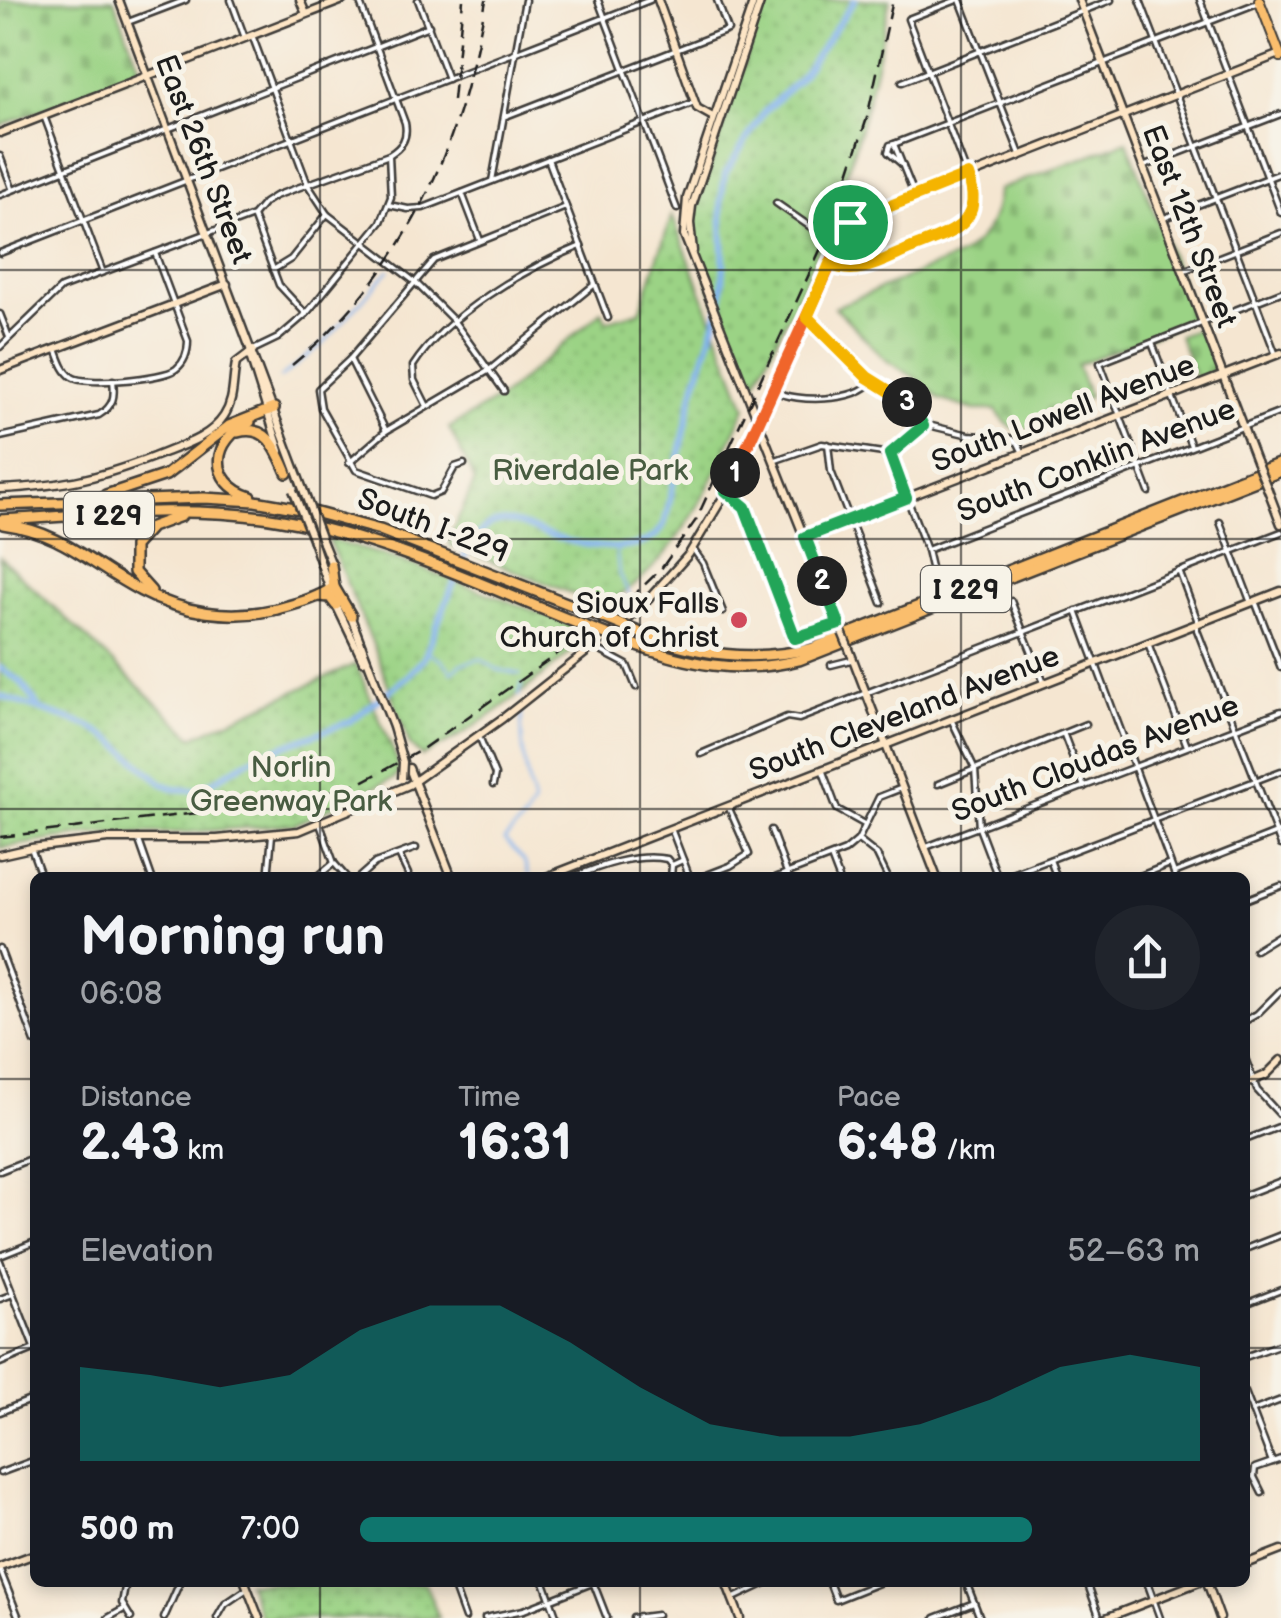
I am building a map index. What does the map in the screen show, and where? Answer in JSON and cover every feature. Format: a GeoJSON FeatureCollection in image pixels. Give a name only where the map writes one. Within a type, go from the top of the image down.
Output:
{"type":"FeatureCollection","features":[{"type":"Feature","properties":{"kind":"highway"},"geometry":{"type":"LineString","coordinates":[[272,411],[227,438],[218,462],[227,483],[238,493],[287,506]]}},
{"type":"Feature","properties":{"kind":"highway"},"geometry":{"type":"LineString","coordinates":[[68,500],[114,494],[156,479],[182,465],[228,426],[272,411]]}},
{"type":"Feature","properties":{"kind":"highway"},"geometry":{"type":"LineString","coordinates":[[227,438],[246,430],[266,435],[287,473]]}},
{"type":"Feature","properties":{"kind":"highway"},"geometry":{"type":"LineString","coordinates":[[1251,479],[1281,467]]}},
{"type":"Feature","properties":{"kind":"highway","name":"South I-229"},"geometry":{"type":"LineString","coordinates":[[0,504],[204,498],[287,506],[338,516],[692,650],[767,656],[813,648],[1251,479]]}},
{"type":"Feature","properties":{"kind":"highway","name":"South I-229"},"geometry":{"type":"LineString","coordinates":[[0,522],[218,513],[280,520],[344,534],[430,564],[676,660],[750,668],[799,660],[1251,479]]}},
{"type":"Feature","properties":{"kind":"highway"},"geometry":{"type":"LineString","coordinates":[[218,513],[175,518],[144,532],[136,541],[132,556],[134,572],[142,584],[156,594],[188,604],[234,609],[278,604],[331,588]]}},
{"type":"Feature","properties":{"kind":"highway"},"geometry":{"type":"LineString","coordinates":[[0,522],[61,540],[140,590],[192,610],[249,613],[289,606],[331,588]]}},
{"type":"Feature","properties":{"kind":"highway"},"geometry":{"type":"LineString","coordinates":[[331,565],[331,588],[351,616]]}},
{"type":"Feature","properties":{"kind":"highway"},"geometry":{"type":"LineString","coordinates":[[316,596],[330,597],[336,605]]}},
{"type":"Feature","properties":{"kind":"main road"},"geometry":{"type":"LineString","coordinates":[[1260,1],[1280,55]]}},
{"type":"Feature","properties":{"kind":"street","name":"East 26th Street"},"geometry":{"type":"LineString","coordinates":[[120,0],[272,411],[450,872]]}},
{"type":"Feature","properties":{"kind":"street"},"geometry":{"type":"LineString","coordinates":[[128,22],[186,0]]}},
{"type":"Feature","properties":{"kind":"street"},"geometry":{"type":"LineString","coordinates":[[231,0],[272,87],[308,185],[327,214],[416,282],[453,320],[504,391]]}},
{"type":"Feature","properties":{"kind":"street"},"geometry":{"type":"LineString","coordinates":[[300,0],[306,14]]}},
{"type":"Feature","properties":{"kind":"street"},"geometry":{"type":"LineString","coordinates":[[0,133],[342,0]]}},
{"type":"Feature","properties":{"kind":"street"},"geometry":{"type":"LineString","coordinates":[[0,346],[62,288],[254,216],[268,200],[400,147],[406,136],[406,123],[360,0]]}},
{"type":"Feature","properties":{"kind":"street"},"geometry":{"type":"LineString","coordinates":[[418,0],[448,78]]}},
{"type":"Feature","properties":{"kind":"street"},"geometry":{"type":"LineString","coordinates":[[492,181],[525,0]]}},
{"type":"Feature","properties":{"kind":"street"},"geometry":{"type":"LineString","coordinates":[[598,0],[677,209]]}},
{"type":"Feature","properties":{"kind":"street"},"geometry":{"type":"LineString","coordinates":[[0,253],[650,0]]}},
{"type":"Feature","properties":{"kind":"street"},"geometry":{"type":"LineString","coordinates":[[658,0],[695,102],[701,113],[717,118]]}},
{"type":"Feature","properties":{"kind":"street"},"geometry":{"type":"LineString","coordinates":[[506,116],[728,30],[717,0]]}},
{"type":"Feature","properties":{"kind":"street"},"geometry":{"type":"LineString","coordinates":[[757,0],[685,204],[684,235],[776,460],[935,872]]}},
{"type":"Feature","properties":{"kind":"street"},"geometry":{"type":"LineString","coordinates":[[830,264],[854,271],[955,230],[968,218],[973,204],[968,175],[908,19],[959,0],[1020,154]]}},
{"type":"Feature","properties":{"kind":"street","name":"East 12th Street"},"geometry":{"type":"LineString","coordinates":[[1079,0],[1281,528]]}},
{"type":"Feature","properties":{"kind":"street"},"geometry":{"type":"LineString","coordinates":[[902,82],[1111,0]]}},
{"type":"Feature","properties":{"kind":"street"},"geometry":{"type":"LineString","coordinates":[[1140,0],[1278,354]]}},
{"type":"Feature","properties":{"kind":"street"},"geometry":{"type":"LineString","coordinates":[[1200,0],[1281,213]]}},
{"type":"Feature","properties":{"kind":"street"},"geometry":{"type":"LineString","coordinates":[[916,196],[903,165],[888,152],[888,147],[1260,1]]}},
{"type":"Feature","properties":{"kind":"street"},"geometry":{"type":"LineString","coordinates":[[0,195],[428,26]]}},
{"type":"Feature","properties":{"kind":"street"},"geometry":{"type":"LineString","coordinates":[[0,856],[31,848],[138,838],[208,840],[272,835],[320,824],[415,782],[648,602],[693,549],[726,491],[844,232],[854,220],[1280,55]]}},
{"type":"Feature","properties":{"kind":"street"},"geometry":{"type":"LineString","coordinates":[[390,205],[416,209],[695,102]]}},
{"type":"Feature","properties":{"kind":"street"},"geometry":{"type":"LineString","coordinates":[[1143,166],[1281,114]]}},
{"type":"Feature","properties":{"kind":"street"},"geometry":{"type":"LineString","coordinates":[[44,116],[102,272]]}},
{"type":"Feature","properties":{"kind":"street"},"geometry":{"type":"LineString","coordinates":[[0,489],[93,479],[203,436],[226,414],[234,390],[236,364],[251,351],[278,338],[306,314],[390,205],[389,154]]}},
{"type":"Feature","properties":{"kind":"street"},"geometry":{"type":"LineString","coordinates":[[0,156],[12,188]]}},
{"type":"Feature","properties":{"kind":"street"},"geometry":{"type":"LineString","coordinates":[[548,159],[608,318]]}},
{"type":"Feature","properties":{"kind":"street"},"geometry":{"type":"LineString","coordinates":[[1163,218],[1281,173]]}},
{"type":"Feature","properties":{"kind":"street"},"geometry":{"type":"LineString","coordinates":[[462,192],[480,241]]}},
{"type":"Feature","properties":{"kind":"street"},"geometry":{"type":"LineString","coordinates":[[776,203],[838,246]]}},
{"type":"Feature","properties":{"kind":"street"},"geometry":{"type":"LineString","coordinates":[[464,464],[455,467],[441,492],[431,496],[363,475],[350,463],[320,408],[318,389],[350,359],[434,260],[566,208]]}},
{"type":"Feature","properties":{"kind":"street"},"geometry":{"type":"LineString","coordinates":[[274,270],[291,260],[327,214]]}},
{"type":"Feature","properties":{"kind":"street"},"geometry":{"type":"LineString","coordinates":[[254,216],[284,292],[306,314]]}},
{"type":"Feature","properties":{"kind":"street"},"geometry":{"type":"LineString","coordinates":[[1183,270],[1281,233]]}},
{"type":"Feature","properties":{"kind":"street"},"geometry":{"type":"LineString","coordinates":[[428,406],[414,380],[413,366],[453,320],[554,258],[581,246]]}},
{"type":"Feature","properties":{"kind":"street"},"geometry":{"type":"LineString","coordinates":[[56,349],[72,378],[86,382],[163,374],[180,366],[188,340],[155,252]]}},
{"type":"Feature","properties":{"kind":"street"},"geometry":{"type":"LineString","coordinates":[[0,370],[226,284]]}},
{"type":"Feature","properties":{"kind":"street"},"geometry":{"type":"LineString","coordinates":[[350,463],[386,431],[488,371],[595,284]]}},
{"type":"Feature","properties":{"kind":"street"},"geometry":{"type":"LineString","coordinates":[[1149,492],[1100,363],[1281,292]]}},
{"type":"Feature","properties":{"kind":"street"},"geometry":{"type":"LineString","coordinates":[[0,314],[9,337]]}},
{"type":"Feature","properties":{"kind":"street"},"geometry":{"type":"LineString","coordinates":[[807,317],[873,381],[910,404],[923,426]]}},
{"type":"Feature","properties":{"kind":"street"},"geometry":{"type":"LineString","coordinates":[[1152,343],[1192,448]]}},
{"type":"Feature","properties":{"kind":"street","name":"South Lowell Avenue"},"geometry":{"type":"LineString","coordinates":[[805,537],[1278,354]]}},
{"type":"Feature","properties":{"kind":"street"},"geometry":{"type":"LineString","coordinates":[[350,359],[386,431]]}},
{"type":"Feature","properties":{"kind":"street"},"geometry":{"type":"LineString","coordinates":[[0,437],[98,415],[113,400],[113,380]]}},
{"type":"Feature","properties":{"kind":"street"},"geometry":{"type":"LineString","coordinates":[[773,390],[789,396],[846,397],[862,392],[873,381]]}},
{"type":"Feature","properties":{"kind":"street","name":"East 26th Street"},"geometry":{"type":"LineString","coordinates":[[272,411],[287,473],[336,605],[347,633],[372,674]]}},
{"type":"Feature","properties":{"kind":"street","name":"South Conklin Avenue"},"geometry":{"type":"LineString","coordinates":[[927,550],[1281,412]]}},
{"type":"Feature","properties":{"kind":"street"},"geometry":{"type":"LineString","coordinates":[[776,460],[828,444],[890,454],[923,426],[934,425],[968,435],[1010,438],[1023,453]]}},
{"type":"Feature","properties":{"kind":"street"},"geometry":{"type":"LineString","coordinates":[[828,444],[831,471],[882,602]]}},
{"type":"Feature","properties":{"kind":"street"},"geometry":{"type":"LineString","coordinates":[[890,454],[927,550],[934,580]]}},
{"type":"Feature","properties":{"kind":"street"},"geometry":{"type":"LineString","coordinates":[[726,491],[745,507],[795,638],[840,625]]}},
{"type":"Feature","properties":{"kind":"street"},"geometry":{"type":"LineString","coordinates":[[1220,522],[1281,668]]}},
{"type":"Feature","properties":{"kind":"street"},"geometry":{"type":"LineString","coordinates":[[702,754],[788,717],[799,719],[866,694],[1281,528]]}},
{"type":"Feature","properties":{"kind":"street"},"geometry":{"type":"LineString","coordinates":[[693,549],[703,562],[723,612]]}},
{"type":"Feature","properties":{"kind":"street"},"geometry":{"type":"LineString","coordinates":[[1179,571],[1281,846]]}},
{"type":"Feature","properties":{"kind":"street","name":"South Cleveland Avenue"},"geometry":{"type":"LineString","coordinates":[[564,872],[1281,592]]}},
{"type":"Feature","properties":{"kind":"street"},"geometry":{"type":"LineString","coordinates":[[1011,600],[1044,683]]}},
{"type":"Feature","properties":{"kind":"street"},"geometry":{"type":"LineString","coordinates":[[1076,611],[1174,872]]}},
{"type":"Feature","properties":{"kind":"street"},"geometry":{"type":"LineString","coordinates":[[1148,643],[1188,748]]}},
{"type":"Feature","properties":{"kind":"street"},"geometry":{"type":"LineString","coordinates":[[593,646],[600,654],[627,665],[636,686]]}},
{"type":"Feature","properties":{"kind":"street"},"geometry":{"type":"LineString","coordinates":[[831,665],[852,657]]}},
{"type":"Feature","properties":{"kind":"street","name":"South Cloudas Avenue"},"geometry":{"type":"LineString","coordinates":[[925,847],[1281,711]]}},
{"type":"Feature","properties":{"kind":"street"},"geometry":{"type":"LineString","coordinates":[[951,719],[975,769],[979,828],[997,872]]}},
{"type":"Feature","properties":{"kind":"street"},"geometry":{"type":"LineString","coordinates":[[938,784],[1086,724]]}},
{"type":"Feature","properties":{"kind":"street"},"geometry":{"type":"LineString","coordinates":[[394,727],[403,762],[398,790]]}},
{"type":"Feature","properties":{"kind":"street"},"geometry":{"type":"LineString","coordinates":[[1064,735],[1084,787]]}},
{"type":"Feature","properties":{"kind":"street"},"geometry":{"type":"LineString","coordinates":[[478,736],[494,771],[493,785]]}},
{"type":"Feature","properties":{"kind":"street"},"geometry":{"type":"LineString","coordinates":[[822,769],[838,809],[864,824]]}},
{"type":"Feature","properties":{"kind":"street"},"geometry":{"type":"LineString","coordinates":[[1017,872],[1281,770]]}},
{"type":"Feature","properties":{"kind":"street"},"geometry":{"type":"LineString","coordinates":[[795,872],[858,840],[879,797],[902,788]]}},
{"type":"Feature","properties":{"kind":"street"},"geometry":{"type":"LineString","coordinates":[[714,872],[749,854],[728,806]]}},
{"type":"Feature","properties":{"kind":"street"},"geometry":{"type":"LineString","coordinates":[[320,824],[334,862],[343,872]]}},
{"type":"Feature","properties":{"kind":"street"},"geometry":{"type":"LineString","coordinates":[[671,828],[688,872]]}},
{"type":"Feature","properties":{"kind":"street"},"geometry":{"type":"LineString","coordinates":[[771,830],[787,872]]}},
{"type":"Feature","properties":{"kind":"street"},"geometry":{"type":"LineString","coordinates":[[1182,872],[1279,832]]}},
{"type":"Feature","properties":{"kind":"street"},"geometry":{"type":"LineString","coordinates":[[269,872],[272,835]]}},
{"type":"Feature","properties":{"kind":"street"},"geometry":{"type":"LineString","coordinates":[[138,838],[150,872]]}},
{"type":"Feature","properties":{"kind":"street"},"geometry":{"type":"LineString","coordinates":[[858,840],[877,855],[885,872]]}},
{"type":"Feature","properties":{"kind":"street"},"geometry":{"type":"LineString","coordinates":[[31,848],[40,872]]}},
{"type":"Feature","properties":{"kind":"street"},"geometry":{"type":"LineString","coordinates":[[365,872],[375,863],[416,848]]}},
{"type":"Feature","properties":{"kind":"street"},"geometry":{"type":"LineString","coordinates":[[399,855],[407,872]]}},
{"type":"Feature","properties":{"kind":"street"},"geometry":{"type":"LineString","coordinates":[[587,872],[648,857],[665,858],[672,865],[671,872]]}},
{"type":"Feature","properties":{"kind":"street"},"geometry":{"type":"LineString","coordinates":[[831,857],[837,872]]}},
{"type":"Feature","properties":{"kind":"street"},"geometry":{"type":"LineString","coordinates":[[672,865],[683,860]]}},
{"type":"Feature","properties":{"kind":"street"},"geometry":{"type":"LineString","coordinates":[[1050,860],[1054,872]]}},
{"type":"Feature","properties":{"kind":"street"},"geometry":{"type":"LineString","coordinates":[[323,872],[334,862]]}},
{"type":"Feature","properties":{"kind":"street"},"geometry":{"type":"LineString","coordinates":[[1150,872],[1170,864]]}},
{"type":"Feature","properties":{"kind":"street"},"geometry":{"type":"LineString","coordinates":[[1250,898],[1281,886]]}},
{"type":"Feature","properties":{"kind":"street"},"geometry":{"type":"LineString","coordinates":[[1254,950],[1281,934]]}},
{"type":"Feature","properties":{"kind":"street"},"geometry":{"type":"LineString","coordinates":[[0,948],[30,1027]]}},
{"type":"Feature","properties":{"kind":"street"},"geometry":{"type":"LineString","coordinates":[[1250,1018],[1281,990]]}},
{"type":"Feature","properties":{"kind":"street"},"geometry":{"type":"LineString","coordinates":[[1250,1082],[1281,1060]]}},
{"type":"Feature","properties":{"kind":"street"},"geometry":{"type":"LineString","coordinates":[[1250,1071],[1262,1097],[1281,1116]]}},
{"type":"Feature","properties":{"kind":"street"},"geometry":{"type":"LineString","coordinates":[[1250,1138],[1281,1126]]}},
{"type":"Feature","properties":{"kind":"street"},"geometry":{"type":"LineString","coordinates":[[0,1171],[30,1159]]}},
{"type":"Feature","properties":{"kind":"street"},"geometry":{"type":"LineString","coordinates":[[1250,1193],[1281,1181]]}},
{"type":"Feature","properties":{"kind":"street"},"geometry":{"type":"LineString","coordinates":[[1250,1247],[1281,1235]]}},
{"type":"Feature","properties":{"kind":"street"},"geometry":{"type":"LineString","coordinates":[[30,1244],[0,1258],[30,1337]]}},
{"type":"Feature","properties":{"kind":"street"},"geometry":{"type":"LineString","coordinates":[[1250,1302],[1281,1290]]}},
{"type":"Feature","properties":{"kind":"street"},"geometry":{"type":"LineString","coordinates":[[0,1300],[13,1294]]}},
{"type":"Feature","properties":{"kind":"street"},"geometry":{"type":"LineString","coordinates":[[1250,1355],[1281,1344]]}},
{"type":"Feature","properties":{"kind":"street"},"geometry":{"type":"LineString","coordinates":[[0,1362],[30,1352]]}},
{"type":"Feature","properties":{"kind":"street"},"geometry":{"type":"LineString","coordinates":[[0,1412],[30,1400]]}},
{"type":"Feature","properties":{"kind":"street"},"geometry":{"type":"LineString","coordinates":[[1252,1410],[1281,1400]]}},
{"type":"Feature","properties":{"kind":"street"},"geometry":{"type":"LineString","coordinates":[[1250,1405],[1272,1462]]}},
{"type":"Feature","properties":{"kind":"street"},"geometry":{"type":"LineString","coordinates":[[1262,1493],[1253,1472],[1255,1468],[1281,1458]]}},
{"type":"Feature","properties":{"kind":"street"},"geometry":{"type":"LineString","coordinates":[[0,1473],[30,1462]]}},
{"type":"Feature","properties":{"kind":"street"},"geometry":{"type":"LineString","coordinates":[[1250,1562],[1281,1550]]}},
{"type":"Feature","properties":{"kind":"street"},"geometry":{"type":"LineString","coordinates":[[18,1618],[0,1569],[30,1556]]}},
{"type":"Feature","properties":{"kind":"street"},"geometry":{"type":"LineString","coordinates":[[125,1587],[124,1609],[131,1618]]}},
{"type":"Feature","properties":{"kind":"street"},"geometry":{"type":"LineString","coordinates":[[164,1618],[178,1587]]}},
{"type":"Feature","properties":{"kind":"street"},"geometry":{"type":"LineString","coordinates":[[217,1618],[224,1604],[245,1587]]}},
{"type":"Feature","properties":{"kind":"street"},"geometry":{"type":"LineString","coordinates":[[246,1587],[259,1618]]}},
{"type":"Feature","properties":{"kind":"street"},"geometry":{"type":"LineString","coordinates":[[454,1587],[466,1618]]}},
{"type":"Feature","properties":{"kind":"street"},"geometry":{"type":"LineString","coordinates":[[546,1587],[556,1618]]}},
{"type":"Feature","properties":{"kind":"street"},"geometry":{"type":"LineString","coordinates":[[486,1618],[584,1587]]}},
{"type":"Feature","properties":{"kind":"street"},"geometry":{"type":"LineString","coordinates":[[596,1587],[608,1618]]}},
{"type":"Feature","properties":{"kind":"street"},"geometry":{"type":"LineString","coordinates":[[728,1587],[740,1618]]}},
{"type":"Feature","properties":{"kind":"street"},"geometry":{"type":"LineString","coordinates":[[732,1599],[757,1587]]}},
{"type":"Feature","properties":{"kind":"street"},"geometry":{"type":"LineString","coordinates":[[831,1587],[836,1600],[868,1587]]}},
{"type":"Feature","properties":{"kind":"street"},"geometry":{"type":"LineString","coordinates":[[968,1587],[980,1618]]}},
{"type":"Feature","properties":{"kind":"street"},"geometry":{"type":"LineString","coordinates":[[1089,1587],[1103,1618],[1186,1587]]}},
{"type":"Feature","properties":{"kind":"street"},"geometry":{"type":"LineString","coordinates":[[1149,1587],[1160,1618]]}},
{"type":"Feature","properties":{"kind":"street"},"geometry":{"type":"LineString","coordinates":[[1209,1587],[1220,1618]]}},
{"type":"Feature","properties":{"kind":"street"},"geometry":{"type":"LineString","coordinates":[[935,1618],[974,1603]]}},
{"type":"Feature","properties":{"kind":"street"},"geometry":{"type":"LineString","coordinates":[[108,1618],[124,1609]]}},
{"type":"Feature","properties":{"kind":"street"},"geometry":{"type":"LineString","coordinates":[[633,1618],[657,1614]]}},
{"type":"Feature","properties":{"kind":"green space"},"geometry":{"type":"Polygon","coordinates":[[[0,0],[114,0],[140,68],[137,73],[0,126],[0,0]]]}},
{"type":"Feature","properties":{"kind":"green space"},"geometry":{"type":"Polygon","coordinates":[[[765,0],[890,0],[844,182],[807,276],[753,388],[707,280],[694,217],[765,0]]]}},
{"type":"Feature","properties":{"kind":"green space"},"geometry":{"type":"Polygon","coordinates":[[[1127,141],[1195,319],[1077,365],[1089,397],[1046,414],[1035,426],[1012,427],[996,410],[974,410],[939,399],[922,382],[886,360],[835,307],[960,256],[988,227],[998,190],[1127,141]]]}},
{"type":"Feature","properties":{"kind":"green space","name":"Riverdale Park"},"geometry":{"type":"Polygon","coordinates":[[[672,215],[746,407],[690,519],[653,567],[604,606],[449,545],[475,481],[449,428],[503,396],[602,311],[606,321],[640,311],[672,215]]]}},
{"type":"Feature","properties":{"kind":"green space"},"geometry":{"type":"Polygon","coordinates":[[[1200,328],[1218,373],[1197,381],[1179,336],[1200,328]]]}},
{"type":"Feature","properties":{"kind":"green space"},"geometry":{"type":"Polygon","coordinates":[[[328,539],[399,560],[593,633],[490,716],[422,756],[410,745],[328,539]]]}},
{"type":"Feature","properties":{"kind":"green space","name":"Norlin Greenway Park"},"geometry":{"type":"Polygon","coordinates":[[[0,557],[193,737],[356,664],[399,772],[395,778],[295,824],[89,834],[0,848],[0,557]]]}},
{"type":"Feature","properties":{"kind":"green space"},"geometry":{"type":"Polygon","coordinates":[[[249,1587],[427,1587],[439,1618],[261,1618],[249,1587]]]}},
{"type":"Feature","properties":{"kind":"waterway"},"geometry":{"type":"LineString","coordinates":[[0,696],[89,726],[114,741],[162,783],[175,789],[198,790],[254,757],[351,721],[408,676],[424,658],[466,553],[488,526],[512,522],[564,540],[614,547],[645,542],[657,534],[665,522],[693,393],[721,304],[721,201],[725,174],[764,112],[800,78],[855,0]]}},
{"type":"Feature","properties":{"kind":"waterway"},"geometry":{"type":"LineString","coordinates":[[280,378],[324,343],[389,270]]}},
{"type":"Feature","properties":{"kind":"waterway"},"geometry":{"type":"LineString","coordinates":[[616,546],[619,575],[630,595]]}},
{"type":"Feature","properties":{"kind":"waterway"},"geometry":{"type":"LineString","coordinates":[[427,651],[452,672],[461,664],[481,659],[498,670],[520,674]]}},
{"type":"Feature","properties":{"kind":"waterway"},"geometry":{"type":"LineString","coordinates":[[0,668],[21,682],[40,709]]}},
{"type":"Feature","properties":{"kind":"waterway"},"geometry":{"type":"LineString","coordinates":[[519,696],[522,683]]}},
{"type":"Feature","properties":{"kind":"waterway"},"geometry":{"type":"LineString","coordinates":[[522,711],[524,758],[534,803],[525,819],[504,840],[524,860],[528,872]]}},
{"type":"Feature","properties":{"kind":"railway"},"geometry":{"type":"LineString","coordinates":[[453,100],[463,0]]}},
{"type":"Feature","properties":{"kind":"railway"},"geometry":{"type":"LineString","coordinates":[[292,365],[333,328],[368,288],[423,202],[461,106],[486,0]]}},
{"type":"Feature","properties":{"kind":"railway"},"geometry":{"type":"LineString","coordinates":[[0,837],[296,801],[362,782],[421,750],[615,613],[661,569],[696,520],[833,222],[867,118],[893,0]]}},
{"type":"Feature","properties":{"kind":"place","name":"Sioux Falls Church of Christ"},"geometry":{"type":"Point","coordinates":[739,620]}},
{"type":"Feature","properties":{"kind":"route"},"geometry":{"type":"LineString","coordinates":[[968,175],[973,204],[962,226],[854,271],[830,264],[807,317],[867,377],[910,404],[923,426],[890,454],[906,498],[805,537],[839,624],[795,638],[745,507],[726,491],[844,232],[850,222],[968,175]]}}]}
